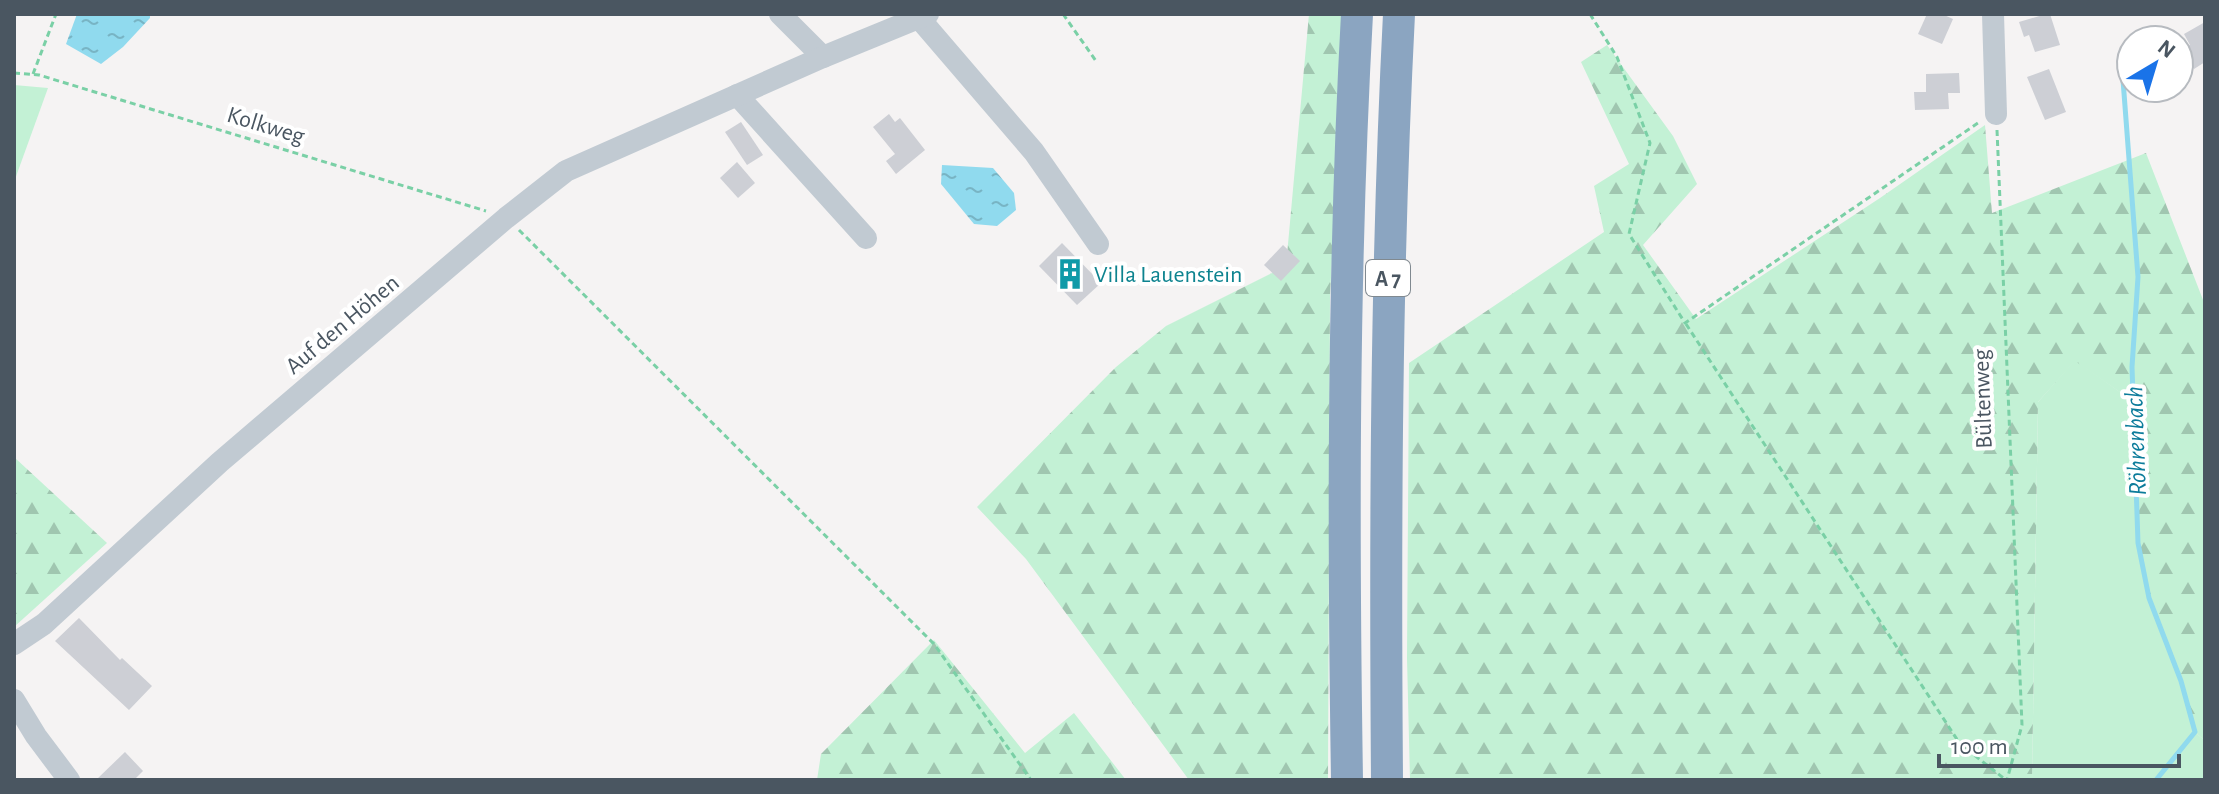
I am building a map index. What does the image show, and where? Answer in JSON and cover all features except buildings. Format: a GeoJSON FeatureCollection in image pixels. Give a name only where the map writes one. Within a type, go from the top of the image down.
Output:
{"type":"FeatureCollection","features":[{"type":"Feature","properties":{"kind":"highway","name":"A 7"},"geometry":{"type":"LineString","coordinates":[[1347,780],[1344,590],[1347,293],[1357,14]]}},
{"type":"Feature","properties":{"kind":"highway","name":"A 7"},"geometry":{"type":"LineString","coordinates":[[1387,780],[1387,292],[1399,14]]}},
{"type":"Feature","properties":{"kind":"street"},"geometry":{"type":"LineString","coordinates":[[780,14],[823,57]]}},
{"type":"Feature","properties":{"kind":"street"},"geometry":{"type":"LineString","coordinates":[[1993,14],[1996,114]]}},
{"type":"Feature","properties":{"kind":"street"},"geometry":{"type":"LineString","coordinates":[[924,16],[1034,152],[1098,244]]}},
{"type":"Feature","properties":{"kind":"street","name":"Auf den Höhen"},"geometry":{"type":"LineString","coordinates":[[14,644],[44,624],[220,462],[506,218],[566,171],[823,57],[924,16]]}},
{"type":"Feature","properties":{"kind":"street"},"geometry":{"type":"LineString","coordinates":[[737,95],[866,238]]}},
{"type":"Feature","properties":{"kind":"street"},"geometry":{"type":"LineString","coordinates":[[14,700],[69,780]]}},
{"type":"Feature","properties":{"kind":"path"},"geometry":{"type":"LineString","coordinates":[[33,74],[56,14]]}},
{"type":"Feature","properties":{"kind":"path"},"geometry":{"type":"LineString","coordinates":[[1063,14],[1096,61]]}},
{"type":"Feature","properties":{"kind":"path"},"geometry":{"type":"LineString","coordinates":[[1590,14],[1617,57],[1650,143],[1629,234],[1960,744],[2007,780]]}},
{"type":"Feature","properties":{"kind":"path","name":"Kolkweg"},"geometry":{"type":"LineString","coordinates":[[14,73],[33,74],[506,218]]}},
{"type":"Feature","properties":{"kind":"path"},"geometry":{"type":"LineString","coordinates":[[1685,323],[1976,124],[1996,114]]}},
{"type":"Feature","properties":{"kind":"path","name":"Bültenweg"},"geometry":{"type":"LineString","coordinates":[[1996,114],[2022,725],[2007,780]]}},
{"type":"Feature","properties":{"kind":"path"},"geometry":{"type":"LineString","coordinates":[[506,218],[934,644],[1031,780]]}},
{"type":"Feature","properties":{"kind":"green space"},"geometry":{"type":"Polygon","coordinates":[[[1309,14],[1345,14],[1330,296],[1328,780],[1189,780],[1026,559],[977,507],[1116,367],[1166,326],[1286,266],[1309,14]]]}},
{"type":"Feature","properties":{"kind":"green space"},"geometry":{"type":"Polygon","coordinates":[[[1607,45],[1673,136],[1697,184],[1643,245],[1696,319],[1985,125],[1992,213],[2146,153],[2205,305],[2205,741],[2195,732],[2181,681],[2149,598],[2138,543],[2134,402],[2075,361],[2038,402],[2032,780],[1410,780],[1407,658],[1409,363],[1604,232],[1594,186],[1629,164],[1581,62],[1607,45]]]}},
{"type":"Feature","properties":{"kind":"green space"},"geometry":{"type":"Polygon","coordinates":[[[14,85],[48,88],[14,182],[14,85]]]}},
{"type":"Feature","properties":{"kind":"green space"},"geometry":{"type":"Polygon","coordinates":[[[2075,360],[2134,402],[2138,543],[2149,598],[2181,681],[2195,732],[2205,741],[2205,780],[2032,780],[2038,402],[2075,360]]]}},
{"type":"Feature","properties":{"kind":"green space"},"geometry":{"type":"Polygon","coordinates":[[[14,457],[107,543],[14,627],[14,457]]]}},
{"type":"Feature","properties":{"kind":"green space"},"geometry":{"type":"Polygon","coordinates":[[[934,640],[1025,753],[1074,713],[1126,780],[817,780],[821,754],[934,640]]]}},
{"type":"Feature","properties":{"kind":"water"},"geometry":{"type":"Polygon","coordinates":[[[77,14],[150,14],[150,18],[123,47],[101,64],[66,44],[77,14]]]}},
{"type":"Feature","properties":{"kind":"water"},"geometry":{"type":"Polygon","coordinates":[[[942,165],[993,168],[1014,193],[1016,210],[997,226],[974,224],[941,184],[942,165]]]}},
{"type":"Feature","properties":{"kind":"waterway","name":"Röhrenbach"},"geometry":{"type":"LineString","coordinates":[[2125,104],[2138,277],[2132,367],[2138,543],[2149,598],[2181,681],[2195,732],[2156,780]]}},
{"type":"Feature","properties":{"kind":"place","name":"Villa Lauenstein"},"geometry":{"type":"Point","coordinates":[1070,274]}}]}
